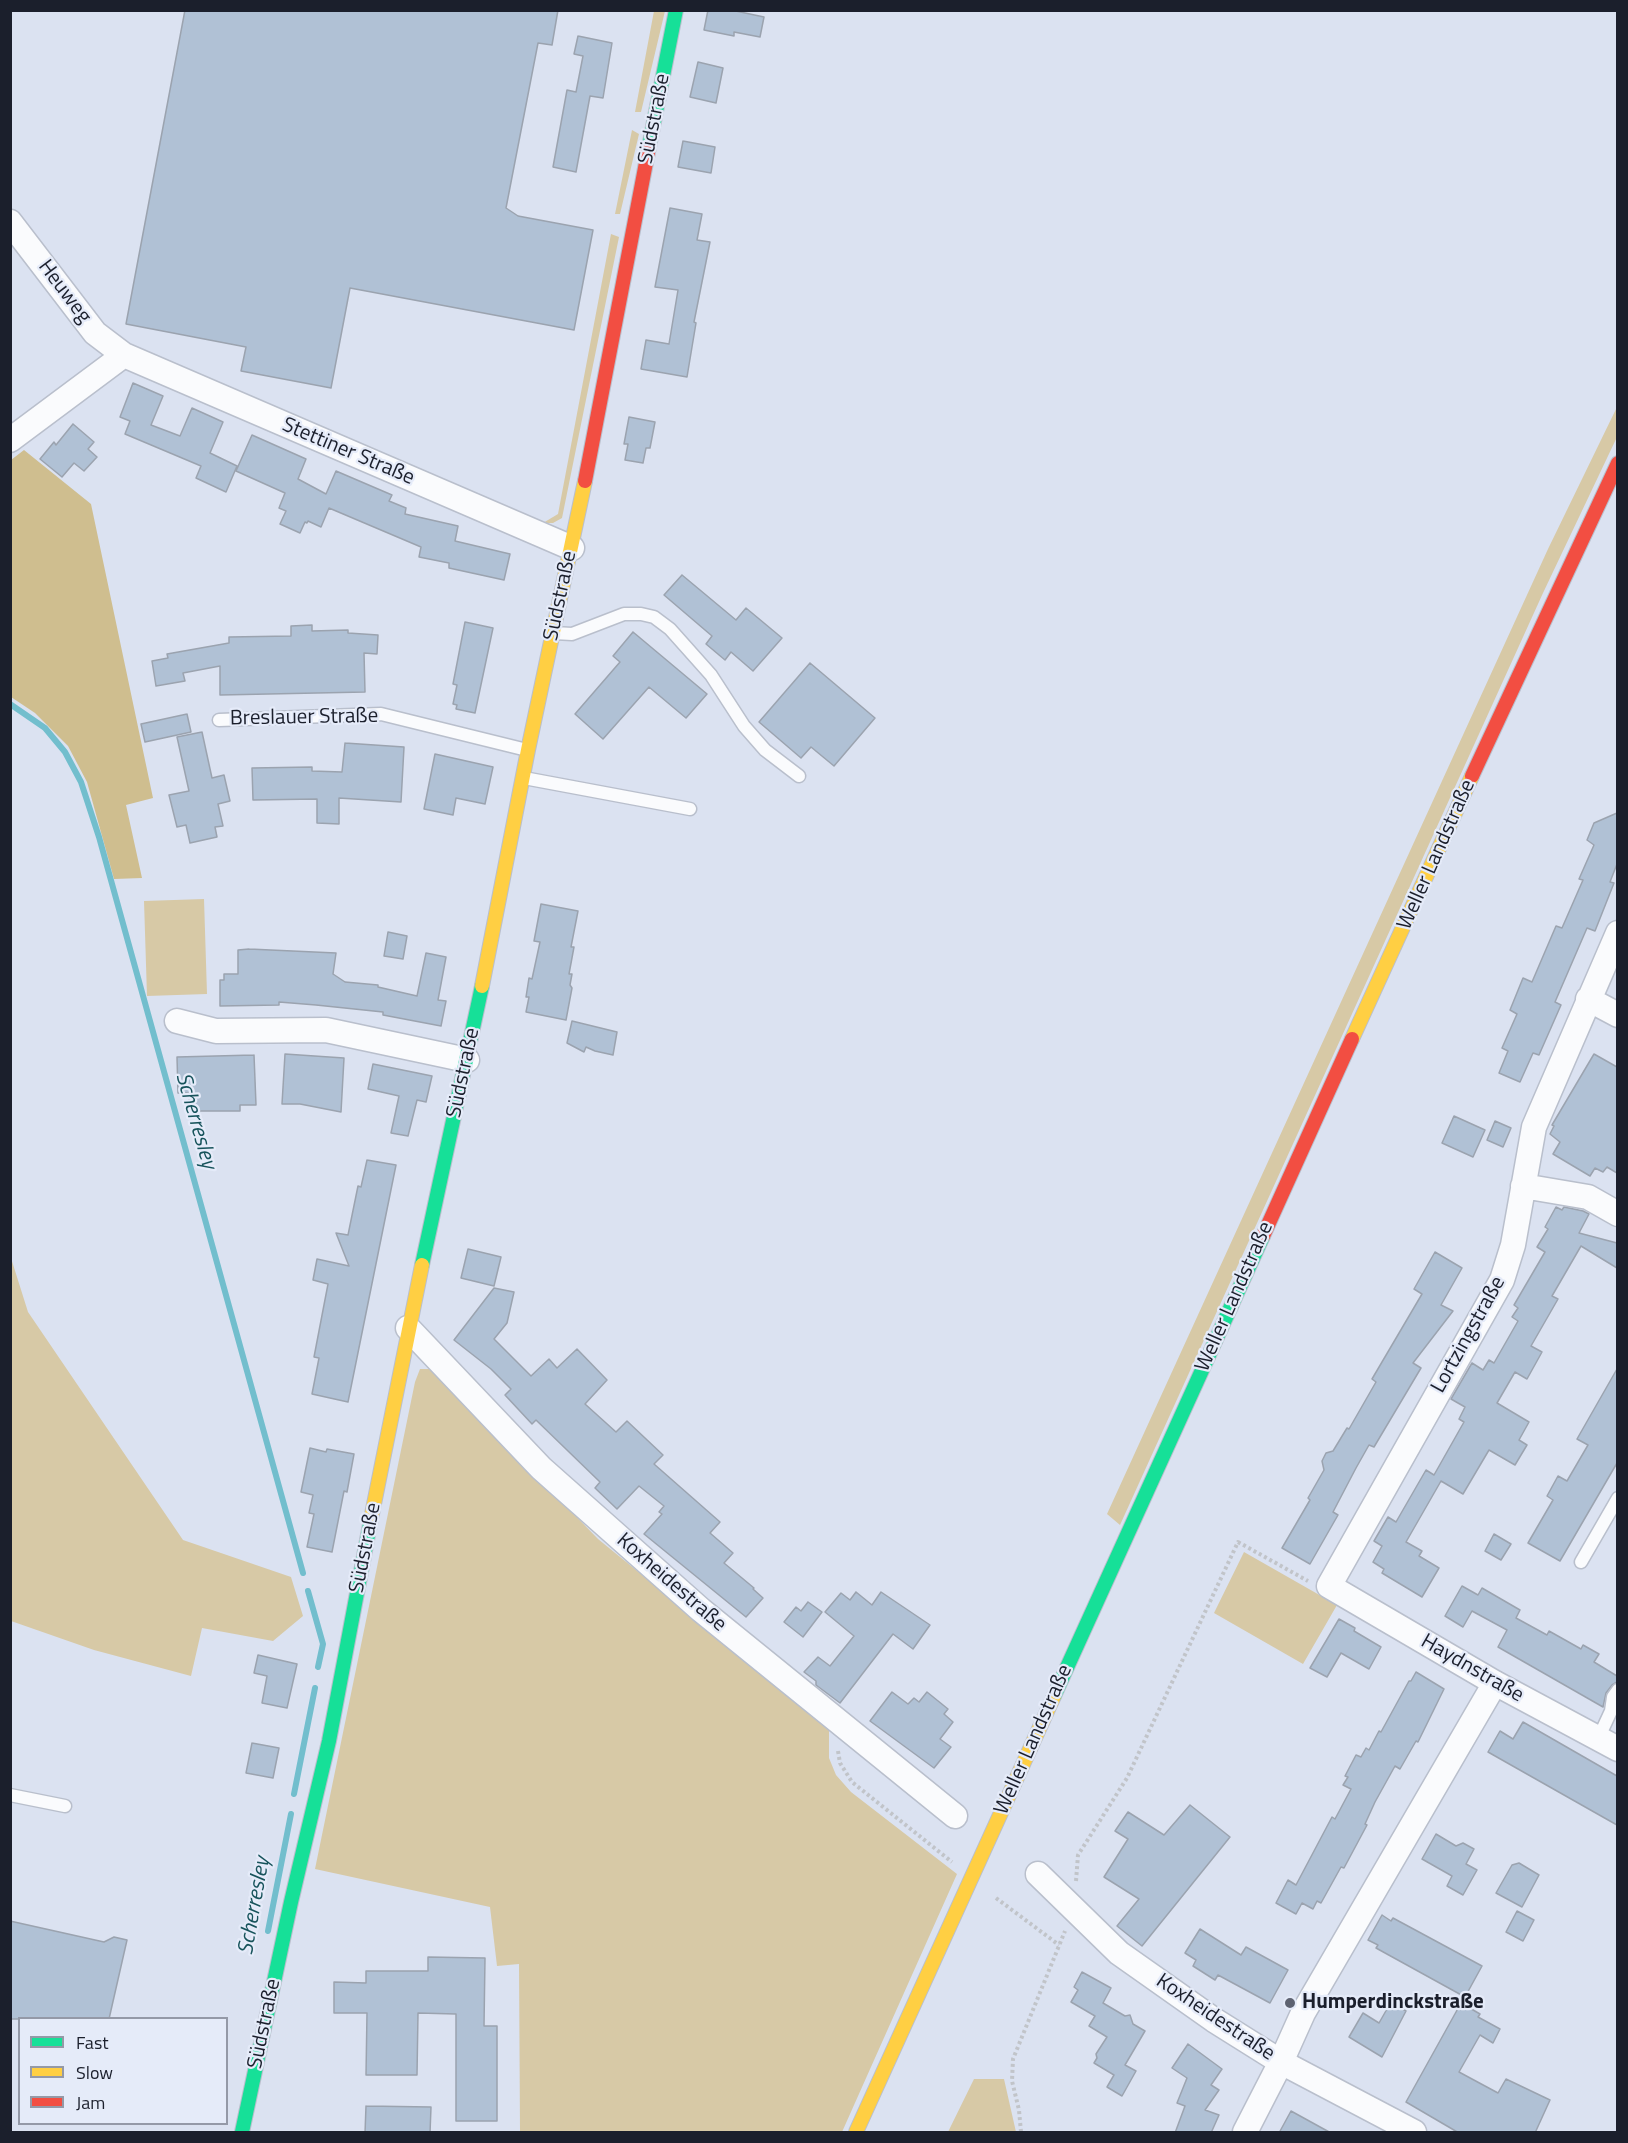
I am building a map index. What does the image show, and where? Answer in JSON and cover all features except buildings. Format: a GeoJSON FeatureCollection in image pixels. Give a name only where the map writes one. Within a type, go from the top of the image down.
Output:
{"type":"FeatureCollection","features":[{"type":"Feature","properties":{"kind":"street","name":"Südstraße"},"geometry":{"type":"LineString","coordinates":[[242,2133],[291,1902],[329,1741],[408,1328],[467,1060],[528,750],[572,548],[676,10]]}},
{"type":"Feature","properties":{"kind":"street","name":"Heuweg"},"geometry":{"type":"LineString","coordinates":[[10,222],[95,333],[124,355]]}},
{"type":"Feature","properties":{"kind":"street","name":"Stettiner Straße"},"geometry":{"type":"LineString","coordinates":[[124,355],[572,548]]}},
{"type":"Feature","properties":{"kind":"street"},"geometry":{"type":"LineString","coordinates":[[10,440],[124,355]]}},
{"type":"Feature","properties":{"kind":"street","name":"Weller Landstraße"},"geometry":{"type":"LineString","coordinates":[[856,2133],[1617,463]]}},
{"type":"Feature","properties":{"kind":"street","name":"Lortzingstraße"},"geometry":{"type":"LineString","coordinates":[[1329,1586],[1502,1280],[1513,1245],[1534,1127],[1617,933]]}},
{"type":"Feature","properties":{"kind":"street"},"geometry":{"type":"LineString","coordinates":[[1588,999],[1617,1015]]}},
{"type":"Feature","properties":{"kind":"street"},"geometry":{"type":"LineString","coordinates":[[177,1021],[216,1031],[326,1030],[467,1060]]}},
{"type":"Feature","properties":{"kind":"street"},"geometry":{"type":"LineString","coordinates":[[1523,1186],[1588,1197],[1617,1214]]}},
{"type":"Feature","properties":{"kind":"street","name":"Koxheidestraße"},"geometry":{"type":"LineString","coordinates":[[408,1328],[541,1468],[701,1610],[955,1816]]}},
{"type":"Feature","properties":{"kind":"street","name":"Haydnstraße"},"geometry":{"type":"LineString","coordinates":[[1329,1586],[1495,1683],[1608,1744]]}},
{"type":"Feature","properties":{"kind":"street"},"geometry":{"type":"LineString","coordinates":[[1245,2133],[1303,2013],[1495,1683]]}},
{"type":"Feature","properties":{"kind":"street","name":"Koxheidestraße"},"geometry":{"type":"LineString","coordinates":[[1038,1875],[1119,1953],[1214,2020],[1281,2062],[1414,2133]]}},
{"type":"Feature","properties":{"kind":"lane"},"geometry":{"type":"LineString","coordinates":[[553,633],[572,634],[624,614],[654,617],[670,629],[711,675],[744,726],[765,750],[799,776]]}},
{"type":"Feature","properties":{"kind":"lane","name":"Breslauer Straße"},"geometry":{"type":"LineString","coordinates":[[219,720],[381,714],[528,750]]}},
{"type":"Feature","properties":{"kind":"lane"},"geometry":{"type":"LineString","coordinates":[[523,777],[690,809]]}},
{"type":"Feature","properties":{"kind":"lane"},"geometry":{"type":"LineString","coordinates":[[1581,1562],[1617,1498]]}},
{"type":"Feature","properties":{"kind":"lane"},"geometry":{"type":"LineString","coordinates":[[1608,1744],[1613,1697],[1617,1689]]}},
{"type":"Feature","properties":{"kind":"lane"},"geometry":{"type":"LineString","coordinates":[[10,1795],[65,1806]]}},
{"type":"Feature","properties":{"kind":"path"},"geometry":{"type":"LineString","coordinates":[[1074,1910],[1078,1855],[1127,1778],[1238,1542],[1311,1583],[1329,1586]]}},
{"type":"Feature","properties":{"kind":"path"},"geometry":{"type":"LineString","coordinates":[[852,1782],[953,1863]]}},
{"type":"Feature","properties":{"kind":"path"},"geometry":{"type":"LineString","coordinates":[[996,1898],[1059,1945],[1013,2059],[1012,2081],[1019,2110],[1021,2133]]}},
{"type":"Feature","properties":{"kind":"shaded area"},"geometry":{"type":"Polygon","coordinates":[[[654,11],[665,11],[641,112],[635,112],[654,11]]]}},
{"type":"Feature","properties":{"kind":"shaded area"},"geometry":{"type":"Polygon","coordinates":[[[632,130],[639,134],[620,214],[615,214],[632,130]]]}},
{"type":"Feature","properties":{"kind":"shaded area"},"geometry":{"type":"Polygon","coordinates":[[[611,234],[619,237],[562,518],[553,523],[543,523],[558,514],[611,234]]]}},
{"type":"Feature","properties":{"kind":"shaded area"},"geometry":{"type":"Polygon","coordinates":[[[1617,407],[1617,437],[1543,593],[1120,1525],[1107,1514],[1548,549],[1617,407]]]}},
{"type":"Feature","properties":{"kind":"shaded area"},"geometry":{"type":"Polygon","coordinates":[[[24,450],[91,504],[153,798],[126,805],[142,878],[114,879],[87,782],[68,746],[35,713],[11,697],[11,460],[24,450]]]}},
{"type":"Feature","properties":{"kind":"shaded area"},"geometry":{"type":"Polygon","coordinates":[[[204,899],[207,994],[147,996],[144,901],[204,899]]]}},
{"type":"Feature","properties":{"kind":"shaded area"},"geometry":{"type":"Polygon","coordinates":[[[11,1258],[28,1312],[183,1540],[291,1577],[303,1616],[273,1641],[202,1628],[191,1676],[94,1650],[11,1621],[11,1258]]]}},
{"type":"Feature","properties":{"kind":"shaded area"},"geometry":{"type":"Polygon","coordinates":[[[420,1369],[433,1369],[598,1539],[829,1727],[829,1758],[836,1775],[851,1792],[957,1874],[842,2132],[520,2132],[519,1964],[497,1966],[490,1907],[315,1869],[415,1382],[420,1369]]]}},
{"type":"Feature","properties":{"kind":"shaded area"},"geometry":{"type":"Polygon","coordinates":[[[1244,1552],[1337,1605],[1303,1664],[1214,1613],[1244,1552]]]}},
{"type":"Feature","properties":{"kind":"shaded area"},"geometry":{"type":"Polygon","coordinates":[[[974,2079],[1004,2079],[1016,2132],[948,2132],[974,2079]]]}},
{"type":"Feature","properties":{"kind":"waterway","name":"Scherresley"},"geometry":{"type":"LineString","coordinates":[[10,704],[45,728],[65,752],[81,782],[99,837],[303,1573]]}},
{"type":"Feature","properties":{"kind":"waterway","name":"Scherresley"},"geometry":{"type":"LineString","coordinates":[[308,1591],[323,1644],[318,1667]]}},
{"type":"Feature","properties":{"kind":"waterway","name":"Scherresley"},"geometry":{"type":"LineString","coordinates":[[294,1794],[315,1688]]}},
{"type":"Feature","properties":{"kind":"waterway","name":"Scherresley"},"geometry":{"type":"LineString","coordinates":[[268,1931],[291,1814]]}},
{"type":"Feature","properties":{"kind":"traffic: fast"},"geometry":{"type":"LineString","coordinates":[[649,147],[676,10]]}},
{"type":"Feature","properties":{"kind":"traffic: fast"},"geometry":{"type":"LineString","coordinates":[[422,1265],[482,986]]}},
{"type":"Feature","properties":{"kind":"traffic: fast"},"geometry":{"type":"LineString","coordinates":[[1054,1696],[1263,1236]]}},
{"type":"Feature","properties":{"kind":"traffic: fast"},"geometry":{"type":"LineString","coordinates":[[242,2132],[291,1902],[329,1741],[371,1519]]}},
{"type":"Feature","properties":{"kind":"traffic: slow"},"geometry":{"type":"LineString","coordinates":[[482,986],[528,750],[585,481]]}},
{"type":"Feature","properties":{"kind":"traffic: slow"},"geometry":{"type":"LineString","coordinates":[[1352,1039],[1472,776]]}},
{"type":"Feature","properties":{"kind":"traffic: slow"},"geometry":{"type":"LineString","coordinates":[[371,1519],[422,1265]]}},
{"type":"Feature","properties":{"kind":"traffic: slow"},"geometry":{"type":"LineString","coordinates":[[856,2132],[1054,1696]]}},
{"type":"Feature","properties":{"kind":"traffic: jam"},"geometry":{"type":"LineString","coordinates":[[585,481],[649,147]]}},
{"type":"Feature","properties":{"kind":"traffic: jam"},"geometry":{"type":"LineString","coordinates":[[1472,776],[1618,463]]}},
{"type":"Feature","properties":{"kind":"traffic: jam"},"geometry":{"type":"LineString","coordinates":[[1263,1236],[1352,1039]]}},
{"type":"Feature","properties":{"kind":"place","name":"Humperdinckstraße"},"geometry":{"type":"Point","coordinates":[1290,2003]}}]}
